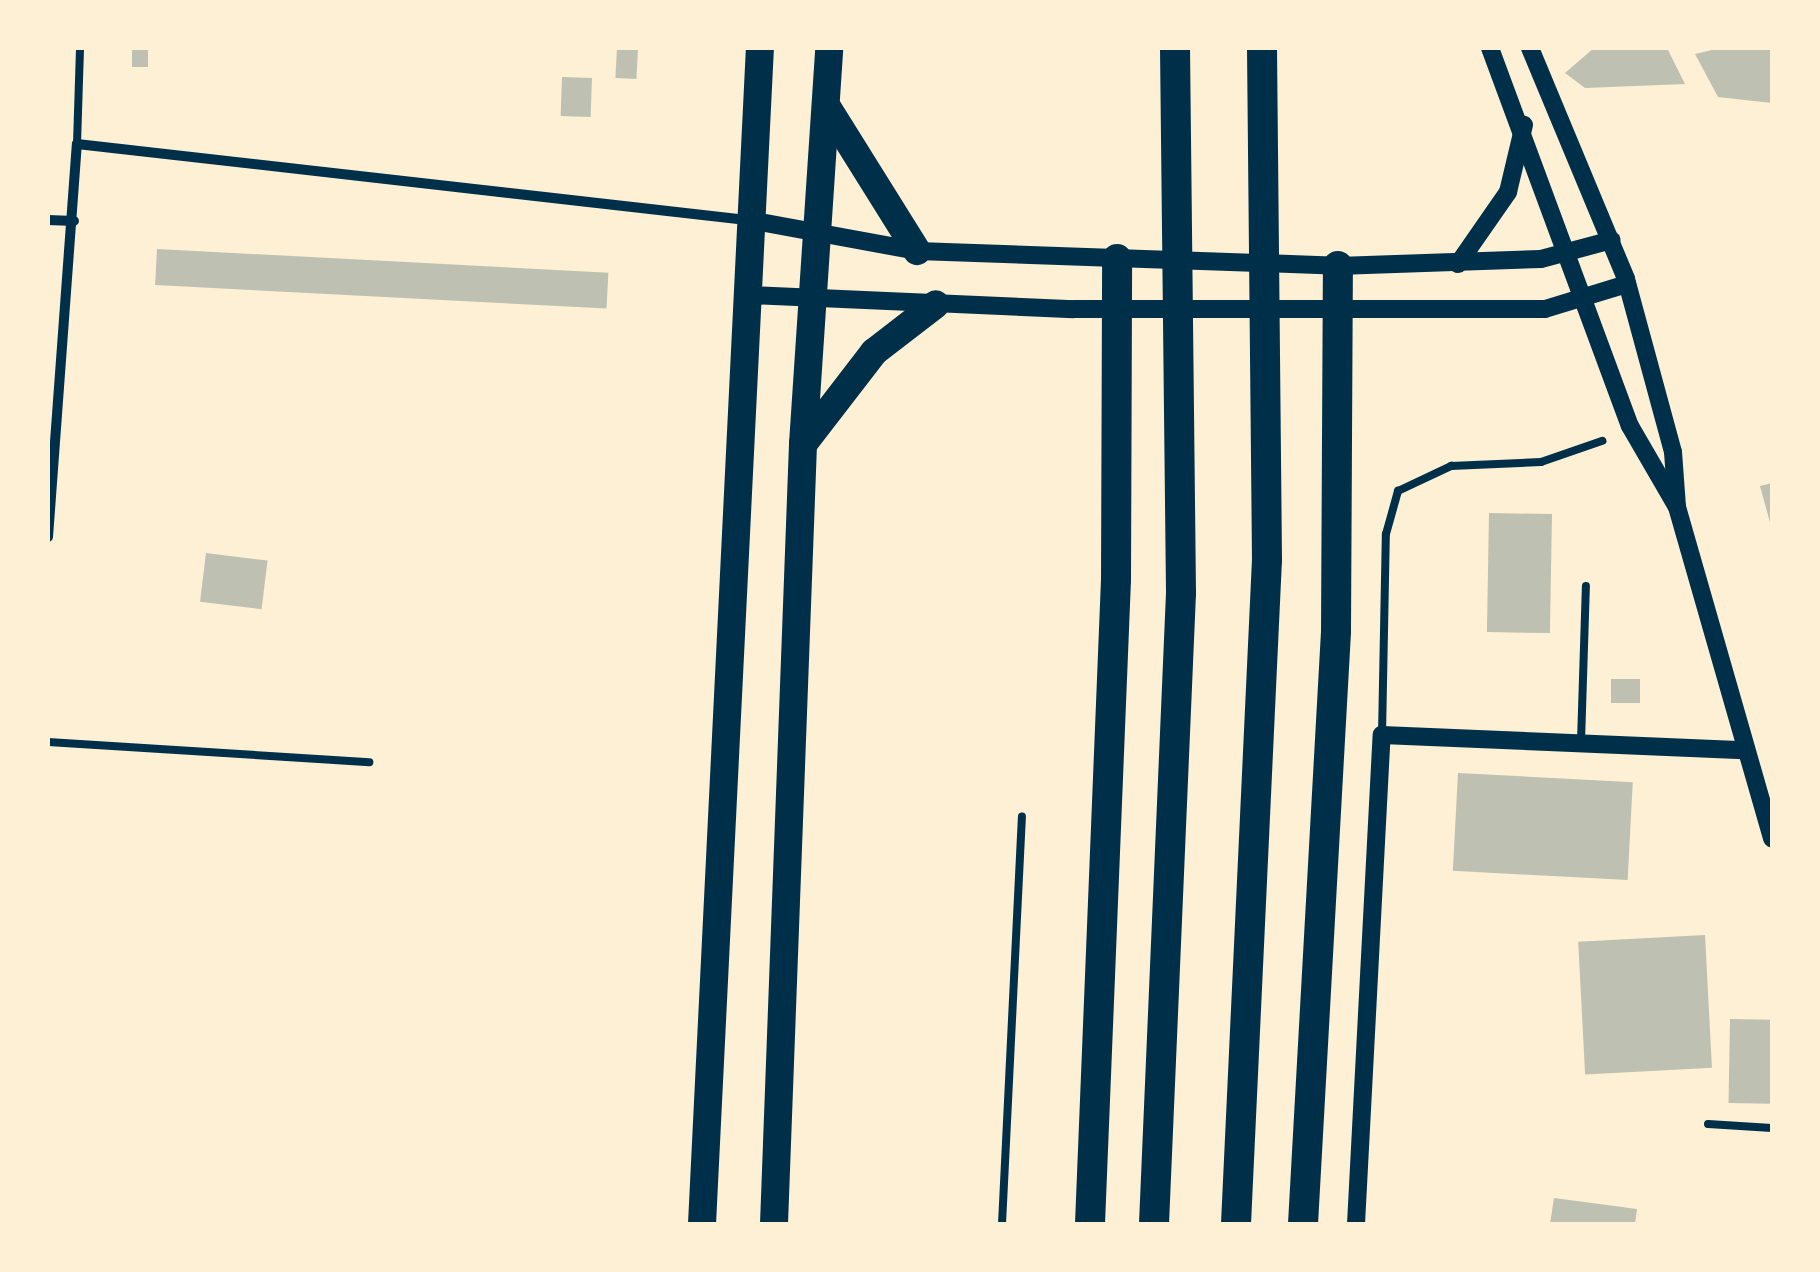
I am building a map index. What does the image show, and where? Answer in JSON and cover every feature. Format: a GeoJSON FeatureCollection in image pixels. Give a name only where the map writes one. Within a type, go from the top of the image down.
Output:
{"type":"FeatureCollection","features":[{"type":"Feature","properties":{"kind":"highway"},"geometry":{"type":"LineString","coordinates":[[702,1224],[760,48]]}},
{"type":"Feature","properties":{"kind":"highway"},"geometry":{"type":"LineString","coordinates":[[774,1224],[803,444],[829,48]]}},
{"type":"Feature","properties":{"kind":"highway"},"geometry":{"type":"LineString","coordinates":[[1154,1224],[1180,593],[1175,48]]}},
{"type":"Feature","properties":{"kind":"highway"},"geometry":{"type":"LineString","coordinates":[[1236,1224],[1266,560],[1262,48]]}},
{"type":"Feature","properties":{"kind":"highway"},"geometry":{"type":"LineString","coordinates":[[827,106],[917,251]]}},
{"type":"Feature","properties":{"kind":"highway"},"geometry":{"type":"LineString","coordinates":[[1090,1224],[1118,310],[1116,259]]}},
{"type":"Feature","properties":{"kind":"highway"},"geometry":{"type":"LineString","coordinates":[[1302,1224],[1336,631],[1338,266]]}},
{"type":"Feature","properties":{"kind":"highway"},"geometry":{"type":"LineString","coordinates":[[803,444],[874,352],[936,304]]}},
{"type":"Feature","properties":{"kind":"street"},"geometry":{"type":"LineString","coordinates":[[1490,48],[1524,125],[1641,454],[1677,507]]}},
{"type":"Feature","properties":{"kind":"street"},"geometry":{"type":"LineString","coordinates":[[1530,48],[1627,284],[1673,452],[1677,507],[1772,838]]}},
{"type":"Feature","properties":{"kind":"street"},"geometry":{"type":"LineString","coordinates":[[1458,264],[1508,192],[1524,125]]}},
{"type":"Feature","properties":{"kind":"street"},"geometry":{"type":"LineString","coordinates":[[48,537],[77,144],[754,221],[917,251],[1338,266],[1431,265],[1568,250],[1612,240]]}},
{"type":"Feature","properties":{"kind":"street"},"geometry":{"type":"LineString","coordinates":[[48,220],[74,222]]}},
{"type":"Feature","properties":{"kind":"street"},"geometry":{"type":"LineString","coordinates":[[749,295],[1118,310],[1545,309],[1627,284]]}},
{"type":"Feature","properties":{"kind":"street"},"geometry":{"type":"LineString","coordinates":[[1356,1224],[1382,735],[1744,750]]}},
{"type":"Feature","properties":{"kind":"lane"},"geometry":{"type":"LineString","coordinates":[[77,144],[80,48]]}},
{"type":"Feature","properties":{"kind":"lane"},"geometry":{"type":"LineString","coordinates":[[1382,735],[1386,534],[1398,490],[1451,466],[1540,462],[1602,441]]}},
{"type":"Feature","properties":{"kind":"lane"},"geometry":{"type":"LineString","coordinates":[[1581,743],[1586,586]]}},
{"type":"Feature","properties":{"kind":"lane"},"geometry":{"type":"LineString","coordinates":[[48,742],[369,762]]}},
{"type":"Feature","properties":{"kind":"lane"},"geometry":{"type":"LineString","coordinates":[[1002,1224],[1022,816]]}},
{"type":"Feature","properties":{"kind":"lane"},"geometry":{"type":"LineString","coordinates":[[1708,1124],[1772,1128]]}},
{"type":"Feature","properties":{"kind":"building"},"geometry":{"type":"Polygon","coordinates":[[[132,48],[148,48],[148,67],[132,67],[132,48]]]}},
{"type":"Feature","properties":{"kind":"building"},"geometry":{"type":"Polygon","coordinates":[[[617,48],[638,49],[636,79],[615,78],[617,48]]]}},
{"type":"Feature","properties":{"kind":"building"},"geometry":{"type":"Polygon","coordinates":[[[1594,48],[1667,48],[1685,84],[1585,88],[1565,73],[1594,48]]]}},
{"type":"Feature","properties":{"kind":"building"},"geometry":{"type":"Polygon","coordinates":[[[1721,48],[1772,48],[1772,103],[1718,97],[1695,54],[1721,48]]]}},
{"type":"Feature","properties":{"kind":"building"},"geometry":{"type":"Polygon","coordinates":[[[562,77],[592,78],[591,117],[561,116],[562,77]]]}},
{"type":"Feature","properties":{"kind":"building"},"geometry":{"type":"Polygon","coordinates":[[[157,249],[608,273],[606,309],[155,285],[157,249]]]}},
{"type":"Feature","properties":{"kind":"building"},"geometry":{"type":"Polygon","coordinates":[[[1772,483],[1772,525],[1771,526],[1760,486],[1772,483]]]}},
{"type":"Feature","properties":{"kind":"building"},"geometry":{"type":"Polygon","coordinates":[[[1489,513],[1552,514],[1550,633],[1487,632],[1489,513]]]}},
{"type":"Feature","properties":{"kind":"building"},"geometry":{"type":"Polygon","coordinates":[[[206,553],[268,561],[262,609],[200,602],[206,553]]]}},
{"type":"Feature","properties":{"kind":"building"},"geometry":{"type":"Polygon","coordinates":[[[1611,679],[1640,679],[1640,703],[1611,703],[1611,679]]]}},
{"type":"Feature","properties":{"kind":"building"},"geometry":{"type":"Polygon","coordinates":[[[1458,773],[1633,782],[1628,880],[1453,871],[1458,773]]]}},
{"type":"Feature","properties":{"kind":"building"},"geometry":{"type":"Polygon","coordinates":[[[1705,935],[1712,1068],[1585,1074],[1578,942],[1705,935]]]}},
{"type":"Feature","properties":{"kind":"building"},"geometry":{"type":"Polygon","coordinates":[[[1730,1019],[1772,1020],[1771,1104],[1729,1103],[1730,1019]]]}},
{"type":"Feature","properties":{"kind":"building"},"geometry":{"type":"Polygon","coordinates":[[[1554,1198],[1637,1209],[1635,1224],[1550,1224],[1554,1198]]]}}]}
